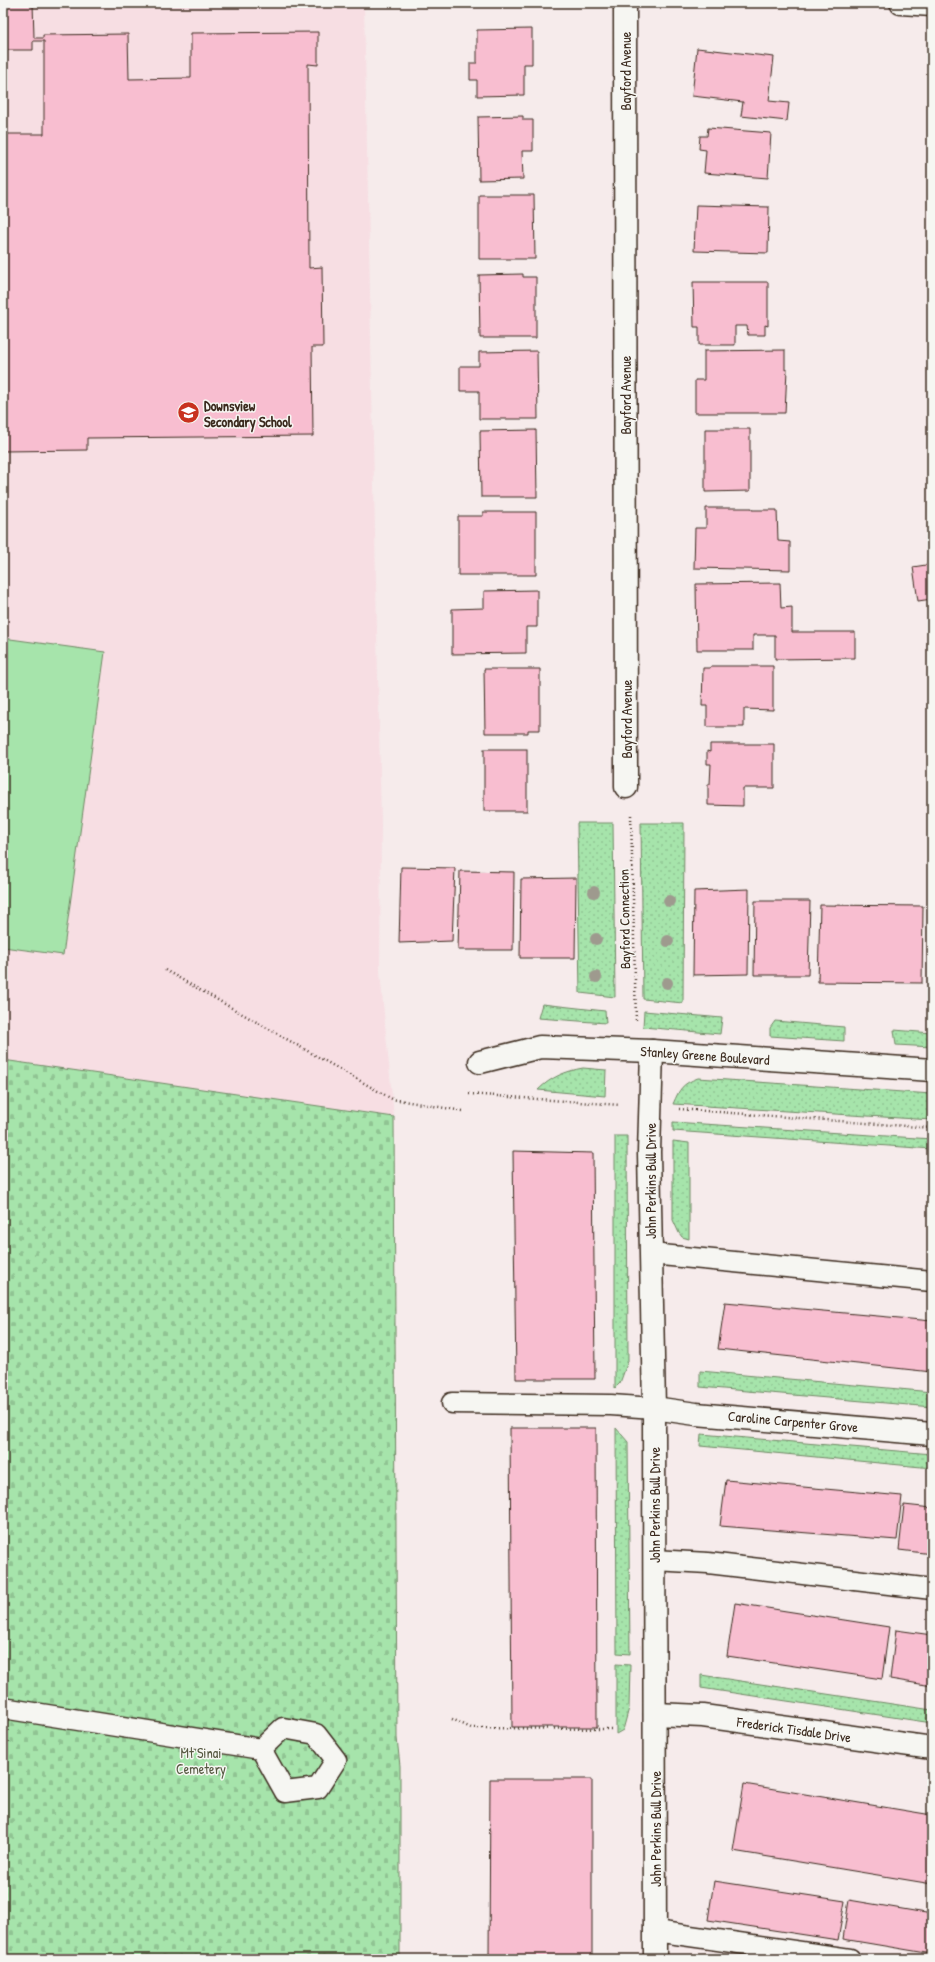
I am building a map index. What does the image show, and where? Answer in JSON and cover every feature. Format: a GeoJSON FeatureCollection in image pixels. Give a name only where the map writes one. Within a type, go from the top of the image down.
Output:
{"type":"FeatureCollection","features":[{"type":"Feature","properties":{"kind":"street","name":"Bayford Avenue"},"geometry":{"type":"LineString","coordinates":[[625,3],[626,787]]}},
{"type":"Feature","properties":{"kind":"street"},"geometry":{"type":"LineString","coordinates":[[901,3],[932,5]]}},
{"type":"Feature","properties":{"kind":"street","name":"Stanley Greene Boulevard"},"geometry":{"type":"LineString","coordinates":[[480,1062],[540,1047],[644,1051],[932,1070]]}},
{"type":"Feature","properties":{"kind":"street","name":"John Perkins Bull Drive"},"geometry":{"type":"LineString","coordinates":[[644,1051],[649,1146],[654,1408],[655,1959]]}},
{"type":"Feature","properties":{"kind":"street","name":"Caroline Carpenter Grove"},"geometry":{"type":"LineString","coordinates":[[654,1408],[696,1414],[932,1434]]}},
{"type":"Feature","properties":{"kind":"street","name":"Frederick Tisdale Drive"},"geometry":{"type":"LineString","coordinates":[[655,1714],[703,1716],[932,1748]]}},
{"type":"Feature","properties":{"kind":"lane"},"geometry":{"type":"LineString","coordinates":[[651,1254],[932,1280]]}},
{"type":"Feature","properties":{"kind":"lane"},"geometry":{"type":"LineString","coordinates":[[452,1403],[611,1405],[654,1408]]}},
{"type":"Feature","properties":{"kind":"lane"},"geometry":{"type":"LineString","coordinates":[[654,1560],[708,1563],[932,1589]]}},
{"type":"Feature","properties":{"kind":"lane"},"geometry":{"type":"LineString","coordinates":[[3,1708],[261,1749]]}},
{"type":"Feature","properties":{"kind":"lane"},"geometry":{"type":"LineString","coordinates":[[655,1930],[850,1959]]}},
{"type":"Feature","properties":{"kind":"path","name":"Bayford Connection"},"geometry":{"type":"LineString","coordinates":[[626,787],[632,822],[644,1051]]}},
{"type":"Feature","properties":{"kind":"path"},"geometry":{"type":"LineString","coordinates":[[165,970],[392,1099],[463,1111]]}},
{"type":"Feature","properties":{"kind":"path"},"geometry":{"type":"LineString","coordinates":[[469,1094],[622,1105]]}},
{"type":"Feature","properties":{"kind":"path"},"geometry":{"type":"LineString","coordinates":[[672,1109],[932,1128]]}},
{"type":"Feature","properties":{"kind":"path"},"geometry":{"type":"LineString","coordinates":[[452,1719],[471,1728],[612,1729]]}},
{"type":"Feature","properties":{"kind":"shaded area","name":"Downsview Secondary School"},"geometry":{"type":"Polygon","coordinates":[[[3,3],[364,3],[381,823],[380,972],[394,1117],[3,1060],[3,3]]]}},
{"type":"Feature","properties":{"kind":"green space"},"geometry":{"type":"Polygon","coordinates":[[[3,638],[105,652],[63,955],[3,947],[3,638]]]}},
{"type":"Feature","properties":{"kind":"green space"},"geometry":{"type":"Polygon","coordinates":[[[577,823],[613,823],[615,997],[580,993],[577,823]]]}},
{"type":"Feature","properties":{"kind":"green space"},"geometry":{"type":"Polygon","coordinates":[[[641,823],[684,823],[683,1003],[643,999],[641,823]]]}},
{"type":"Feature","properties":{"kind":"green space"},"geometry":{"type":"Polygon","coordinates":[[[542,1004],[605,1011],[606,1023],[538,1018],[542,1004]]]}},
{"type":"Feature","properties":{"kind":"green space"},"geometry":{"type":"Polygon","coordinates":[[[644,1011],[722,1018],[720,1034],[643,1027],[644,1011]]]}},
{"type":"Feature","properties":{"kind":"green space"},"geometry":{"type":"Polygon","coordinates":[[[775,1021],[844,1027],[844,1041],[770,1036],[770,1028],[775,1021]]]}},
{"type":"Feature","properties":{"kind":"green space"},"geometry":{"type":"Polygon","coordinates":[[[894,1030],[932,1033],[932,1047],[896,1045],[894,1030]]]}},
{"type":"Feature","properties":{"kind":"green space","name":"Mt Sinai Cemetery"},"geometry":{"type":"Polygon","coordinates":[[[3,1060],[394,1117],[397,1738],[400,1766],[400,1959],[3,1959],[3,1060]]]}},
{"type":"Feature","properties":{"kind":"green space"},"geometry":{"type":"Polygon","coordinates":[[[583,1068],[606,1070],[605,1096],[538,1090],[559,1075],[583,1068]]]}},
{"type":"Feature","properties":{"kind":"green space"},"geometry":{"type":"Polygon","coordinates":[[[698,1078],[932,1094],[932,1120],[673,1104],[682,1087],[688,1082],[698,1078]]]}},
{"type":"Feature","properties":{"kind":"green space"},"geometry":{"type":"Polygon","coordinates":[[[673,1122],[932,1139],[932,1149],[673,1131],[673,1122]]]}},
{"type":"Feature","properties":{"kind":"green space"},"geometry":{"type":"Polygon","coordinates":[[[615,1136],[627,1136],[628,1361],[620,1383],[615,1388],[615,1136]]]}},
{"type":"Feature","properties":{"kind":"green space"},"geometry":{"type":"Polygon","coordinates":[[[673,1141],[689,1143],[689,1239],[682,1237],[673,1220],[673,1141]]]}},
{"type":"Feature","properties":{"kind":"green space"},"geometry":{"type":"Polygon","coordinates":[[[700,1371],[932,1392],[932,1407],[700,1387],[700,1371]]]}},
{"type":"Feature","properties":{"kind":"green space"},"geometry":{"type":"Polygon","coordinates":[[[616,1428],[628,1442],[630,1654],[617,1653],[616,1428]]]}},
{"type":"Feature","properties":{"kind":"green space"},"geometry":{"type":"Polygon","coordinates":[[[701,1434],[932,1454],[932,1468],[700,1446],[701,1434]]]}},
{"type":"Feature","properties":{"kind":"green space"},"geometry":{"type":"Polygon","coordinates":[[[616,1664],[630,1665],[629,1708],[623,1730],[616,1734],[616,1664]]]}},
{"type":"Feature","properties":{"kind":"green space"},"geometry":{"type":"Polygon","coordinates":[[[701,1675],[932,1710],[932,1723],[701,1688],[701,1675]]]}},
{"type":"Feature","properties":{"kind":"building"},"geometry":{"type":"Polygon","coordinates":[[[3,3],[33,3],[34,38],[43,38],[43,35],[128,34],[129,79],[191,78],[191,33],[318,32],[318,65],[308,64],[309,268],[322,267],[323,347],[312,347],[313,436],[87,438],[87,450],[3,451],[3,134],[44,134],[44,41],[33,41],[33,50],[3,50],[3,3]]]}},
{"type":"Feature","properties":{"kind":"building"},"geometry":{"type":"Polygon","coordinates":[[[532,29],[532,64],[524,64],[524,95],[477,96],[477,80],[470,80],[470,63],[477,63],[477,30],[532,29]]]}},
{"type":"Feature","properties":{"kind":"building"},"geometry":{"type":"Polygon","coordinates":[[[697,48],[774,57],[769,101],[789,103],[787,121],[741,116],[743,102],[692,96],[697,48]]]}},
{"type":"Feature","properties":{"kind":"building"},"geometry":{"type":"Polygon","coordinates":[[[523,116],[523,120],[533,120],[533,151],[522,151],[523,179],[479,180],[478,117],[523,116]]]}},
{"type":"Feature","properties":{"kind":"building"},"geometry":{"type":"Polygon","coordinates":[[[708,128],[771,133],[768,178],[704,173],[706,150],[699,149],[700,136],[707,136],[708,128]]]}},
{"type":"Feature","properties":{"kind":"building"},"geometry":{"type":"Polygon","coordinates":[[[479,195],[534,195],[535,259],[479,259],[479,195]]]}},
{"type":"Feature","properties":{"kind":"building"},"geometry":{"type":"Polygon","coordinates":[[[696,205],[769,207],[768,253],[694,251],[696,205]]]}},
{"type":"Feature","properties":{"kind":"building"},"geometry":{"type":"Polygon","coordinates":[[[523,274],[523,277],[536,277],[536,338],[480,338],[479,275],[523,274]]]}},
{"type":"Feature","properties":{"kind":"building"},"geometry":{"type":"Polygon","coordinates":[[[693,282],[768,282],[768,326],[765,325],[765,335],[748,335],[747,326],[735,326],[735,345],[699,345],[699,327],[694,327],[693,282]]]}},
{"type":"Feature","properties":{"kind":"building"},"geometry":{"type":"Polygon","coordinates":[[[785,350],[785,370],[787,369],[785,413],[695,413],[695,380],[704,380],[704,351],[785,350]]]}},
{"type":"Feature","properties":{"kind":"building"},"geometry":{"type":"Polygon","coordinates":[[[537,351],[538,419],[479,419],[479,391],[460,391],[460,366],[479,366],[479,352],[537,351]]]}},
{"type":"Feature","properties":{"kind":"building"},"geometry":{"type":"Polygon","coordinates":[[[705,429],[750,429],[750,491],[705,492],[705,429]]]}},
{"type":"Feature","properties":{"kind":"building"},"geometry":{"type":"Polygon","coordinates":[[[536,430],[537,497],[481,497],[480,431],[536,430]]]}},
{"type":"Feature","properties":{"kind":"building"},"geometry":{"type":"Polygon","coordinates":[[[706,508],[752,508],[752,510],[777,510],[778,541],[790,542],[790,570],[694,568],[695,528],[706,528],[706,508]]]}},
{"type":"Feature","properties":{"kind":"building"},"geometry":{"type":"Polygon","coordinates":[[[483,512],[536,512],[536,575],[458,575],[458,516],[483,516],[483,512]]]}},
{"type":"Feature","properties":{"kind":"building"},"geometry":{"type":"Polygon","coordinates":[[[932,564],[932,599],[918,601],[913,567],[932,564]]]}},
{"type":"Feature","properties":{"kind":"building"},"geometry":{"type":"Polygon","coordinates":[[[780,583],[781,608],[792,607],[792,632],[855,632],[855,658],[775,659],[775,635],[753,635],[753,650],[697,650],[696,584],[780,583]]]}},
{"type":"Feature","properties":{"kind":"building"},"geometry":{"type":"Polygon","coordinates":[[[537,590],[537,627],[526,627],[526,653],[452,654],[452,609],[484,608],[484,591],[537,590]]]}},
{"type":"Feature","properties":{"kind":"building"},"geometry":{"type":"Polygon","coordinates":[[[711,666],[773,666],[773,710],[744,709],[744,727],[707,727],[707,706],[702,706],[703,668],[710,668],[711,666]]]}},
{"type":"Feature","properties":{"kind":"building"},"geometry":{"type":"Polygon","coordinates":[[[484,669],[540,669],[540,730],[528,730],[528,733],[485,733],[484,669]]]}},
{"type":"Feature","properties":{"kind":"building"},"geometry":{"type":"Polygon","coordinates":[[[710,744],[774,744],[774,788],[743,788],[743,806],[708,805],[708,784],[710,784],[711,764],[707,764],[707,751],[710,752],[710,744]]]}},
{"type":"Feature","properties":{"kind":"building"},"geometry":{"type":"Polygon","coordinates":[[[484,749],[527,749],[527,811],[484,811],[484,749]]]}},
{"type":"Feature","properties":{"kind":"building"},"geometry":{"type":"Polygon","coordinates":[[[401,867],[455,868],[452,941],[399,943],[401,867]]]}},
{"type":"Feature","properties":{"kind":"building"},"geometry":{"type":"Polygon","coordinates":[[[460,871],[514,872],[513,950],[458,950],[460,871]]]}},
{"type":"Feature","properties":{"kind":"building"},"geometry":{"type":"Polygon","coordinates":[[[576,878],[575,958],[520,958],[521,879],[576,878]]]}},
{"type":"Feature","properties":{"kind":"building"},"geometry":{"type":"Polygon","coordinates":[[[749,889],[748,974],[693,975],[694,891],[749,889]]]}},
{"type":"Feature","properties":{"kind":"building"},"geometry":{"type":"Polygon","coordinates":[[[755,901],[810,901],[808,975],[754,975],[755,901]]]}},
{"type":"Feature","properties":{"kind":"building"},"geometry":{"type":"Polygon","coordinates":[[[820,905],[923,906],[922,983],[818,982],[820,905]]]}},
{"type":"Feature","properties":{"kind":"building"},"geometry":{"type":"Polygon","coordinates":[[[513,1151],[593,1153],[595,1379],[516,1379],[513,1151]]]}},
{"type":"Feature","properties":{"kind":"building"},"geometry":{"type":"Polygon","coordinates":[[[725,1302],[932,1321],[932,1372],[718,1349],[725,1302]]]}},
{"type":"Feature","properties":{"kind":"building"},"geometry":{"type":"Polygon","coordinates":[[[510,1428],[596,1428],[597,1727],[512,1727],[510,1428]]]}},
{"type":"Feature","properties":{"kind":"building"},"geometry":{"type":"Polygon","coordinates":[[[726,1480],[902,1496],[897,1540],[720,1526],[726,1480]]]}},
{"type":"Feature","properties":{"kind":"building"},"geometry":{"type":"Polygon","coordinates":[[[904,1505],[932,1508],[932,1554],[899,1550],[904,1505]]]}},
{"type":"Feature","properties":{"kind":"building"},"geometry":{"type":"Polygon","coordinates":[[[735,1603],[889,1627],[882,1679],[727,1656],[735,1603]]]}},
{"type":"Feature","properties":{"kind":"building"},"geometry":{"type":"Polygon","coordinates":[[[896,1630],[932,1635],[932,1686],[890,1679],[896,1630]]]}},
{"type":"Feature","properties":{"kind":"building"},"geometry":{"type":"Polygon","coordinates":[[[490,1779],[592,1779],[592,1959],[489,1959],[490,1779]]]}},
{"type":"Feature","properties":{"kind":"building"},"geometry":{"type":"Polygon","coordinates":[[[744,1784],[932,1815],[932,1884],[733,1851],[744,1784]]]}},
{"type":"Feature","properties":{"kind":"building"},"geometry":{"type":"Polygon","coordinates":[[[714,1881],[845,1901],[838,1940],[708,1920],[714,1881]]]}},
{"type":"Feature","properties":{"kind":"building"},"geometry":{"type":"Polygon","coordinates":[[[849,1900],[932,1914],[932,1954],[843,1939],[849,1900]]]}},
{"type":"Feature","properties":{"kind":"place","name":"Downsview Secondary School"},"geometry":{"type":"Point","coordinates":[188,413]}}]}
